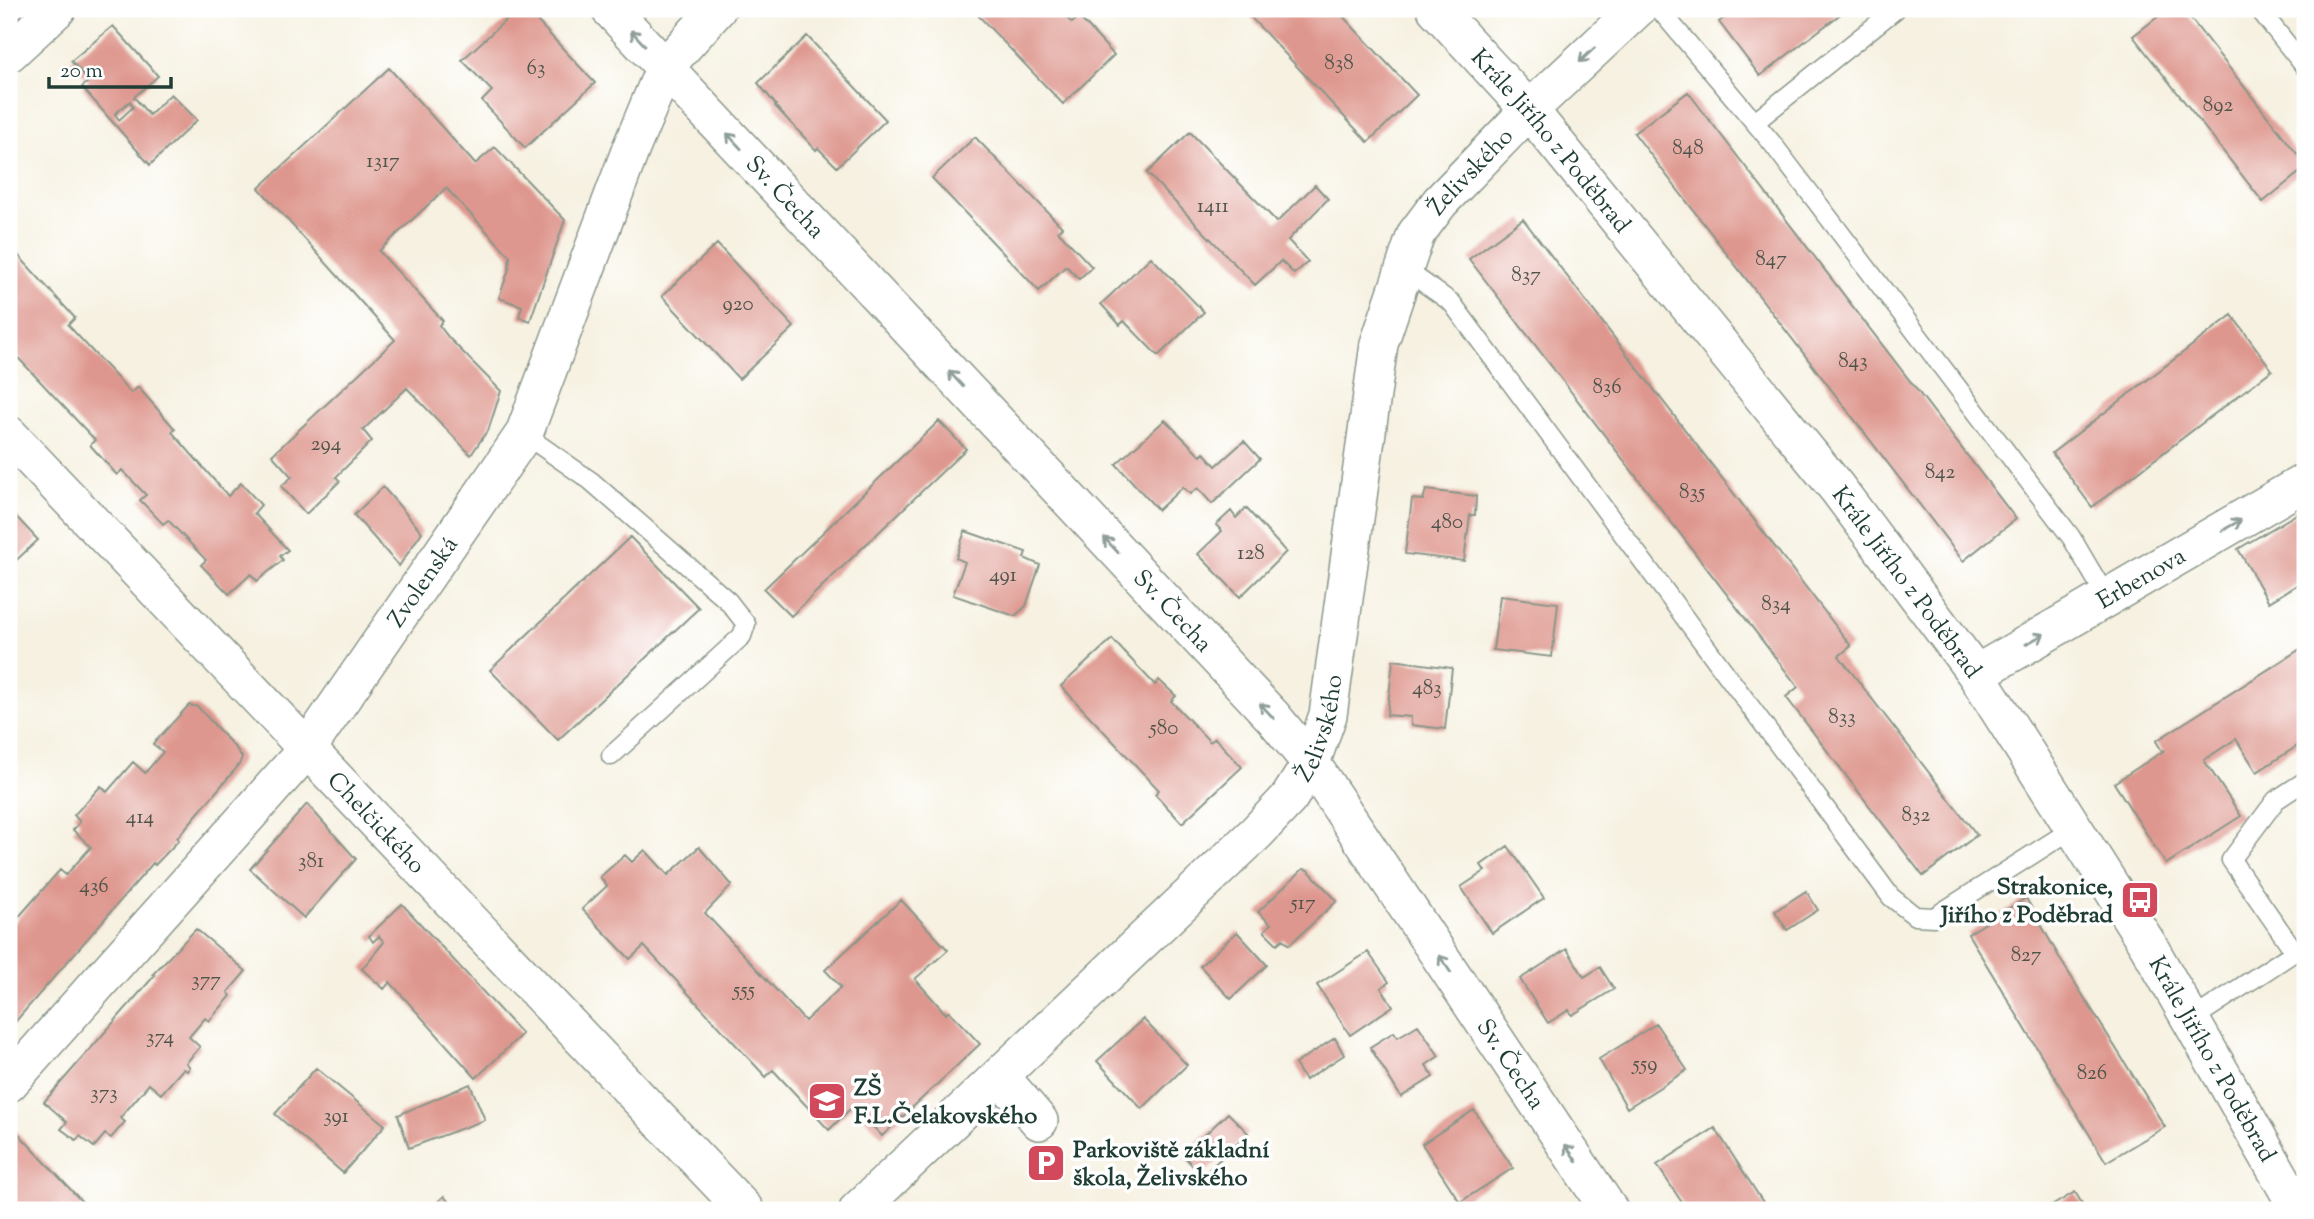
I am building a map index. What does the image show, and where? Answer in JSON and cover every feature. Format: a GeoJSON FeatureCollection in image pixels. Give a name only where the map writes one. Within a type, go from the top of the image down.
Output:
{"type":"FeatureCollection","features":[{"type":"Feature","properties":{"kind":"street"},"geometry":{"type":"LineString","coordinates":[[9,53],[57,9]]}},
{"type":"Feature","properties":{"kind":"street","name":"Sv. Čecha"},"geometry":{"type":"LineString","coordinates":[[610,9],[1273,717],[1311,763],[1609,1210]]}},
{"type":"Feature","properties":{"kind":"street","name":"Zvolenská"},"geometry":{"type":"LineString","coordinates":[[9,1083],[307,750],[524,434],[632,146],[665,67],[717,9]]}},
{"type":"Feature","properties":{"kind":"street","name":"Krále Jiřího z Poděbrad"},"geometry":{"type":"LineString","coordinates":[[1436,9],[1529,110],[1837,488],[1976,674],[2148,946],[2299,1210]]}},
{"type":"Feature","properties":{"kind":"street","name":"Želivského"},"geometry":{"type":"LineString","coordinates":[[858,1210],[1257,832],[1289,798],[1311,763],[1328,715],[1379,344],[1416,233],[1440,202],[1529,110],[1637,9]]}},
{"type":"Feature","properties":{"kind":"street","name":"Chelčického"},"geometry":{"type":"LineString","coordinates":[[9,435],[745,1210]]}},
{"type":"Feature","properties":{"kind":"street","name":"Erbenova"},"geometry":{"type":"LineString","coordinates":[[1976,674],[2305,482]]}},
{"type":"Feature","properties":{"kind":"street"},"geometry":{"type":"LineString","coordinates":[[1000,1076],[1039,1121]]}},
{"type":"Feature","properties":{"kind":"lane"},"geometry":{"type":"LineString","coordinates":[[1659,9],[1755,122],[2071,537],[2107,598]]}},
{"type":"Feature","properties":{"kind":"lane"},"geometry":{"type":"LineString","coordinates":[[1755,122],[1896,9]]}},
{"type":"Feature","properties":{"kind":"lane"},"geometry":{"type":"LineString","coordinates":[[2259,9],[2305,67]]}},
{"type":"Feature","properties":{"kind":"lane"},"geometry":{"type":"LineString","coordinates":[[1403,268],[1452,303],[1891,897],[1915,916],[1934,917],[2074,828]]}},
{"type":"Feature","properties":{"kind":"lane"},"geometry":{"type":"LineString","coordinates":[[524,434],[592,481],[729,601],[746,624],[742,636],[611,756]]}},
{"type":"Feature","properties":{"kind":"lane"},"geometry":{"type":"LineString","coordinates":[[2191,1020],[2300,948],[2231,860],[2276,800],[2305,781]]}},
{"type":"Feature","properties":{"kind":"building"},"geometry":{"type":"Polygon","coordinates":[[[518,9],[526,9],[595,83],[525,148],[482,101],[492,91],[462,60],[518,9]]]}},
{"type":"Feature","properties":{"kind":"building"},"geometry":{"type":"Polygon","coordinates":[[[972,9],[1058,9],[1072,23],[1079,17],[1114,55],[1063,104],[972,9]]]}},
{"type":"Feature","properties":{"kind":"building"},"geometry":{"type":"Polygon","coordinates":[[[1243,9],[1336,9],[1417,95],[1368,142],[1243,9]]]}},
{"type":"Feature","properties":{"kind":"building"},"geometry":{"type":"Polygon","coordinates":[[[1736,9],[1847,9],[1760,76],[1719,22],[1736,9]]]}},
{"type":"Feature","properties":{"kind":"building"},"geometry":{"type":"Polygon","coordinates":[[[2168,9],[2183,9],[2305,164],[2305,168],[2263,202],[2133,36],[2168,9]]]}},
{"type":"Feature","properties":{"kind":"building"},"geometry":{"type":"Polygon","coordinates":[[[113,26],[158,76],[134,97],[149,115],[171,94],[197,120],[150,165],[82,87],[89,81],[71,61],[113,26]],[[130,101],[115,114],[119,120],[133,107],[130,101]]]}},
{"type":"Feature","properties":{"kind":"building"},"geometry":{"type":"Polygon","coordinates":[[[807,36],[886,120],[837,167],[818,148],[816,150],[775,106],[758,83],[807,36]]]}},
{"type":"Feature","properties":{"kind":"building"},"geometry":{"type":"Polygon","coordinates":[[[389,68],[475,164],[495,147],[565,220],[530,321],[519,317],[522,306],[499,298],[509,269],[510,256],[446,188],[379,251],[443,321],[439,325],[449,338],[501,391],[489,428],[471,455],[407,388],[363,430],[372,441],[336,477],[340,481],[306,514],[281,486],[292,477],[272,455],[395,340],[259,188],[389,68]]]}},
{"type":"Feature","properties":{"kind":"building"},"geometry":{"type":"Polygon","coordinates":[[[1688,92],[2016,519],[1963,561],[1634,133],[1688,92]]]}},
{"type":"Feature","properties":{"kind":"building"},"geometry":{"type":"Polygon","coordinates":[[[1190,132],[1277,222],[1315,185],[1328,199],[1288,240],[1308,262],[1294,274],[1281,261],[1255,285],[1147,173],[1190,132]]]}},
{"type":"Feature","properties":{"kind":"building"},"geometry":{"type":"Polygon","coordinates":[[[975,137],[1062,227],[1058,231],[1092,267],[1079,279],[1066,266],[1039,291],[932,178],[975,137]]]}},
{"type":"Feature","properties":{"kind":"building"},"geometry":{"type":"Polygon","coordinates":[[[9,196],[16,204],[9,211],[9,196]]]}},
{"type":"Feature","properties":{"kind":"building"},"geometry":{"type":"Polygon","coordinates":[[[1523,219],[1851,646],[1839,656],[1977,835],[1923,876],[1786,697],[1798,687],[1469,259],[1523,219]]]}},
{"type":"Feature","properties":{"kind":"building"},"geometry":{"type":"Polygon","coordinates":[[[717,244],[794,327],[739,379],[662,296],[717,244]]]}},
{"type":"Feature","properties":{"kind":"building"},"geometry":{"type":"Polygon","coordinates":[[[9,245],[75,318],[68,325],[131,393],[138,387],[175,429],[172,432],[228,496],[241,483],[261,505],[254,513],[288,550],[280,556],[283,560],[257,581],[251,574],[229,594],[201,565],[206,560],[168,520],[163,524],[140,500],[146,495],[122,470],[117,475],[90,445],[95,440],[9,348],[9,245]]]}},
{"type":"Feature","properties":{"kind":"building"},"geometry":{"type":"Polygon","coordinates":[[[1151,257],[1204,312],[1158,356],[1124,321],[1120,325],[1101,304],[1151,257]]]}},
{"type":"Feature","properties":{"kind":"building"},"geometry":{"type":"Polygon","coordinates":[[[2232,315],[2272,370],[2092,507],[2052,453],[2232,315]]]}},
{"type":"Feature","properties":{"kind":"building"},"geometry":{"type":"Polygon","coordinates":[[[1165,420],[1201,456],[1204,453],[1216,466],[1244,441],[1260,459],[1212,504],[1198,488],[1190,494],[1183,487],[1158,510],[1116,464],[1165,420]]]}},
{"type":"Feature","properties":{"kind":"building"},"geometry":{"type":"Polygon","coordinates":[[[939,421],[966,449],[791,616],[764,589],[939,421]]]}},
{"type":"Feature","properties":{"kind":"building"},"geometry":{"type":"Polygon","coordinates":[[[383,487],[422,532],[399,566],[354,515],[383,487]]]}},
{"type":"Feature","properties":{"kind":"building"},"geometry":{"type":"Polygon","coordinates":[[[1426,490],[1476,496],[1475,515],[1470,515],[1464,561],[1405,554],[1412,499],[1423,500],[1426,490]]]}},
{"type":"Feature","properties":{"kind":"building"},"geometry":{"type":"Polygon","coordinates":[[[1246,508],[1286,552],[1240,597],[1198,554],[1222,531],[1216,525],[1231,511],[1236,518],[1246,508]]]}},
{"type":"Feature","properties":{"kind":"building"},"geometry":{"type":"Polygon","coordinates":[[[9,509],[38,540],[9,567],[9,509]]]}},
{"type":"Feature","properties":{"kind":"building"},"geometry":{"type":"Polygon","coordinates":[[[2305,509],[2305,580],[2269,602],[2238,549],[2305,509]]]}},
{"type":"Feature","properties":{"kind":"building"},"geometry":{"type":"Polygon","coordinates":[[[965,531],[1026,552],[1024,558],[1040,565],[1026,606],[1015,616],[953,595],[965,562],[956,558],[965,531]]]}},
{"type":"Feature","properties":{"kind":"building"},"geometry":{"type":"Polygon","coordinates":[[[630,537],[699,608],[558,740],[490,670],[630,537]]]}},
{"type":"Feature","properties":{"kind":"building"},"geometry":{"type":"Polygon","coordinates":[[[1500,596],[1558,603],[1552,657],[1493,650],[1500,596]]]}},
{"type":"Feature","properties":{"kind":"building"},"geometry":{"type":"Polygon","coordinates":[[[1112,639],[1155,685],[1159,680],[1176,696],[1171,701],[1210,742],[1215,738],[1242,767],[1182,823],[1155,794],[1159,790],[1061,686],[1112,639]]]}},
{"type":"Feature","properties":{"kind":"building"},"geometry":{"type":"Polygon","coordinates":[[[2305,646],[2305,741],[2257,772],[2236,739],[2204,760],[2241,816],[2166,864],[2114,783],[2165,750],[2162,751],[2156,741],[2305,646]]]}},
{"type":"Feature","properties":{"kind":"building"},"geometry":{"type":"Polygon","coordinates":[[[1393,660],[1452,668],[1445,729],[1411,725],[1411,717],[1387,715],[1393,660]]]}},
{"type":"Feature","properties":{"kind":"building"},"geometry":{"type":"Polygon","coordinates":[[[189,705],[198,707],[237,750],[242,757],[239,765],[177,838],[179,840],[155,865],[153,863],[9,1029],[9,928],[60,870],[66,875],[91,847],[73,830],[80,822],[74,815],[101,786],[107,792],[133,762],[145,773],[163,752],[153,744],[189,705]]]}},
{"type":"Feature","properties":{"kind":"building"},"geometry":{"type":"Polygon","coordinates":[[[307,804],[356,859],[304,918],[250,869],[307,804]]]}},
{"type":"Feature","properties":{"kind":"building"},"geometry":{"type":"Polygon","coordinates":[[[1508,846],[1544,898],[1492,933],[1461,887],[1485,871],[1481,865],[1508,846]]]}},
{"type":"Feature","properties":{"kind":"building"},"geometry":{"type":"Polygon","coordinates":[[[699,847],[732,885],[705,913],[805,1021],[841,987],[825,970],[901,900],[948,950],[915,979],[946,1014],[949,1011],[980,1044],[882,1136],[853,1106],[829,1130],[773,1070],[766,1077],[644,946],[630,959],[582,909],[607,886],[600,877],[625,855],[632,862],[645,850],[668,875],[699,847]]]}},
{"type":"Feature","properties":{"kind":"building"},"geometry":{"type":"Polygon","coordinates":[[[1303,869],[1308,870],[1337,901],[1289,945],[1283,939],[1277,944],[1264,931],[1271,924],[1258,912],[1303,869]]]}},
{"type":"Feature","properties":{"kind":"building"},"geometry":{"type":"Polygon","coordinates":[[[1806,891],[1818,910],[1787,930],[1775,911],[1806,891]]]}},
{"type":"Feature","properties":{"kind":"building"},"geometry":{"type":"Polygon","coordinates":[[[2026,898],[2062,962],[2165,1127],[2106,1162],[1968,934],[2026,898]]]}},
{"type":"Feature","properties":{"kind":"building"},"geometry":{"type":"Polygon","coordinates":[[[402,904],[522,1034],[476,1078],[390,982],[384,989],[362,969],[384,942],[379,936],[373,942],[369,936],[402,904]]]}},
{"type":"Feature","properties":{"kind":"building"},"geometry":{"type":"Polygon","coordinates":[[[196,929],[246,971],[228,992],[231,996],[209,1021],[205,1018],[189,1037],[200,1047],[186,1063],[190,1067],[187,1071],[183,1069],[161,1094],[149,1084],[120,1118],[125,1122],[111,1138],[105,1134],[94,1147],[80,1136],[76,1140],[61,1129],[67,1122],[44,1102],[155,975],[153,974],[196,929]]]}},
{"type":"Feature","properties":{"kind":"building"},"geometry":{"type":"Polygon","coordinates":[[[1237,932],[1267,965],[1231,999],[1200,966],[1237,932]]]}},
{"type":"Feature","properties":{"kind":"building"},"geometry":{"type":"Polygon","coordinates":[[[1567,949],[1584,977],[1600,967],[1614,989],[1572,1015],[1569,1010],[1548,1023],[1520,979],[1567,949]]]}},
{"type":"Feature","properties":{"kind":"building"},"geometry":{"type":"Polygon","coordinates":[[[1368,952],[1389,982],[1381,988],[1393,1006],[1350,1035],[1317,985],[1368,952]]]}},
{"type":"Feature","properties":{"kind":"building"},"geometry":{"type":"Polygon","coordinates":[[[1143,1019],[1187,1065],[1142,1109],[1097,1061],[1143,1019]]]}},
{"type":"Feature","properties":{"kind":"building"},"geometry":{"type":"Polygon","coordinates":[[[1656,1024],[1687,1070],[1627,1108],[1599,1059],[1656,1024]]]}},
{"type":"Feature","properties":{"kind":"building"},"geometry":{"type":"Polygon","coordinates":[[[1418,1025],[1439,1056],[1426,1065],[1433,1077],[1401,1097],[1370,1047],[1394,1032],[1398,1037],[1418,1025]]]}},
{"type":"Feature","properties":{"kind":"building"},"geometry":{"type":"Polygon","coordinates":[[[1335,1038],[1344,1055],[1305,1080],[1295,1064],[1335,1038]]]}},
{"type":"Feature","properties":{"kind":"building"},"geometry":{"type":"Polygon","coordinates":[[[316,1068],[385,1125],[343,1173],[275,1114],[316,1068]]]}},
{"type":"Feature","properties":{"kind":"building"},"geometry":{"type":"Polygon","coordinates":[[[470,1084],[485,1120],[409,1148],[398,1115],[470,1084]]]}},
{"type":"Feature","properties":{"kind":"building"},"geometry":{"type":"Polygon","coordinates":[[[1474,1110],[1513,1168],[1460,1202],[1422,1144],[1474,1110]]]}},
{"type":"Feature","properties":{"kind":"building"},"geometry":{"type":"Polygon","coordinates":[[[1228,1113],[1248,1133],[1202,1176],[1183,1155],[1228,1113]]]}},
{"type":"Feature","properties":{"kind":"building"},"geometry":{"type":"Polygon","coordinates":[[[1715,1128],[1768,1210],[1687,1210],[1657,1165],[1715,1128]]]}},
{"type":"Feature","properties":{"kind":"building"},"geometry":{"type":"Polygon","coordinates":[[[16,1131],[85,1205],[79,1210],[9,1210],[9,1140],[16,1131]]]}},
{"type":"Feature","properties":{"kind":"building"},"geometry":{"type":"Polygon","coordinates":[[[2075,1192],[2086,1210],[2045,1210],[2075,1192]]]}},
{"type":"Feature","properties":{"kind":"building"},"geometry":{"type":"Polygon","coordinates":[[[444,1196],[455,1210],[430,1209],[444,1196]]]}},
{"type":"Feature","properties":{"kind":"place","name":"Strakonice, Jiřího z Poděbrad"},"geometry":{"type":"Point","coordinates":[2140,900]}},
{"type":"Feature","properties":{"kind":"place","name":"ZŠ F.L.Čelakovského"},"geometry":{"type":"Point","coordinates":[827,1101]}},
{"type":"Feature","properties":{"kind":"place","name":"Parkoviště základní škola, Želivského"},"geometry":{"type":"Point","coordinates":[1046,1163]}}]}
